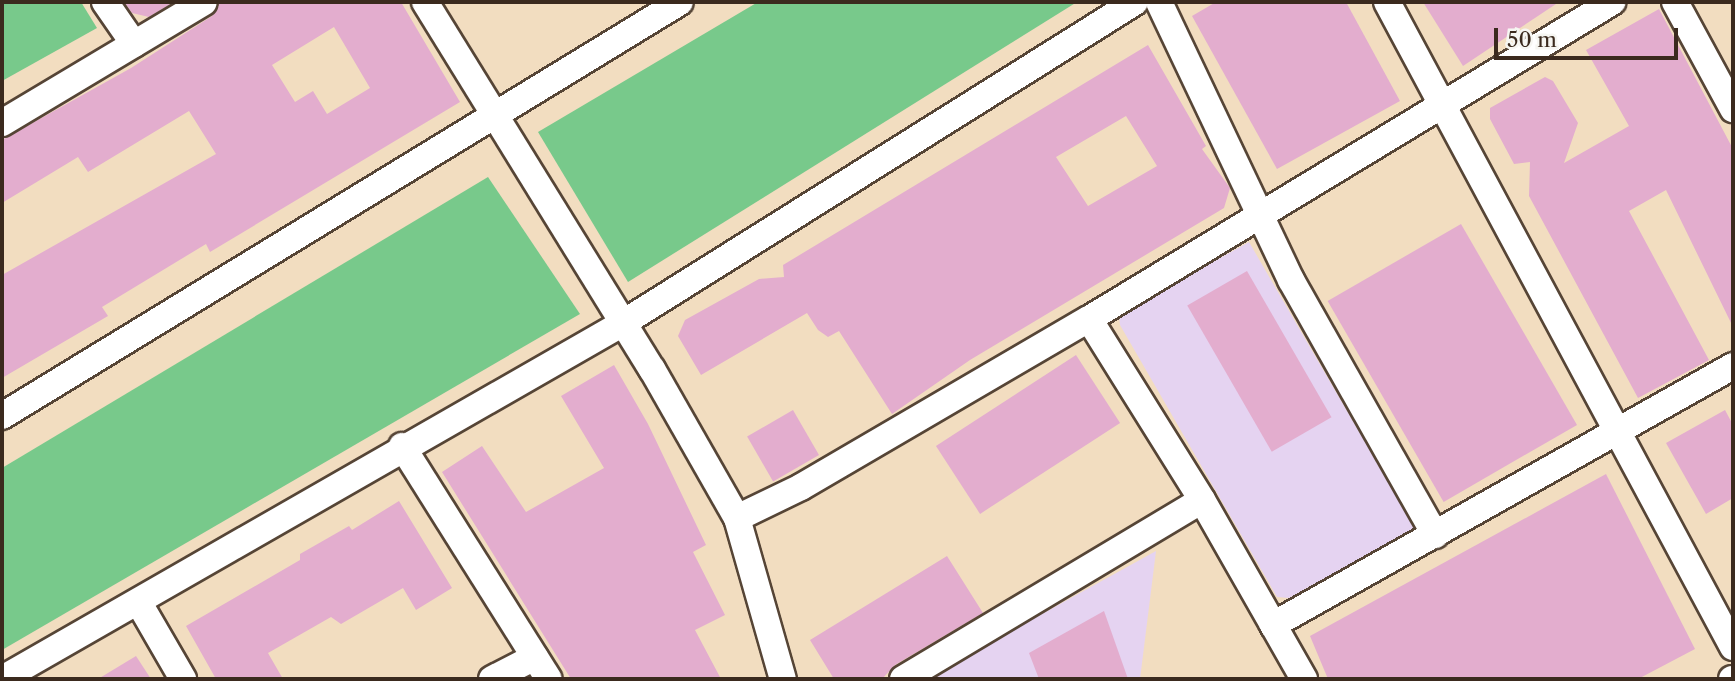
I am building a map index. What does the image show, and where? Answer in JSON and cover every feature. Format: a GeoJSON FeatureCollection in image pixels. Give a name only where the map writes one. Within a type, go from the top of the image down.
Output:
{"type":"FeatureCollection","features":[{"type":"Feature","properties":{"kind":"street"},"geometry":{"type":"LineString","coordinates":[[105,2],[134,44]]}},
{"type":"Feature","properties":{"kind":"street"},"geometry":{"type":"LineString","coordinates":[[2,123],[204,2]]}},
{"type":"Feature","properties":{"kind":"street"},"geometry":{"type":"LineString","coordinates":[[425,2],[623,323],[737,518],[783,679]]}},
{"type":"Feature","properties":{"kind":"street"},"geometry":{"type":"LineString","coordinates":[[4,411],[680,2]]}},
{"type":"Feature","properties":{"kind":"street"},"geometry":{"type":"LineString","coordinates":[[2,678],[139,603],[402,446],[623,323],[1135,2]]}},
{"type":"Feature","properties":{"kind":"street"},"geometry":{"type":"LineString","coordinates":[[1159,2],[1257,214],[1435,535]]}},
{"type":"Feature","properties":{"kind":"street"},"geometry":{"type":"LineString","coordinates":[[1387,2],[1446,104],[1733,647]]}},
{"type":"Feature","properties":{"kind":"street"},"geometry":{"type":"LineString","coordinates":[[737,518],[801,487],[1089,319],[1257,214],[1446,104],[1612,2]]}},
{"type":"Feature","properties":{"kind":"street"},"geometry":{"type":"LineString","coordinates":[[1675,2],[1733,108]]}},
{"type":"Feature","properties":{"kind":"street"},"geometry":{"type":"LineString","coordinates":[[1089,319],[1202,500],[1304,679]]}},
{"type":"Feature","properties":{"kind":"street"},"geometry":{"type":"LineString","coordinates":[[1273,625],[1733,366]]}},
{"type":"Feature","properties":{"kind":"street"},"geometry":{"type":"LineString","coordinates":[[402,446],[549,679]]}},
{"type":"Feature","properties":{"kind":"street"},"geometry":{"type":"LineString","coordinates":[[904,679],[1202,500]]}},
{"type":"Feature","properties":{"kind":"street"},"geometry":{"type":"LineString","coordinates":[[139,603],[183,679]]}},
{"type":"Feature","properties":{"kind":"street"},"geometry":{"type":"LineString","coordinates":[[492,679],[535,657]]}},
{"type":"Feature","properties":{"kind":"shaded area"},"geometry":{"type":"Polygon","coordinates":[[[1249,242],[1415,528],[1289,598],[1277,597],[1120,325],[1119,314],[1249,242]]]}},
{"type":"Feature","properties":{"kind":"shaded area"},"geometry":{"type":"Polygon","coordinates":[[[1156,551],[1140,679],[929,679],[1002,636],[1156,551]]]}},
{"type":"Feature","properties":{"kind":"green space"},"geometry":{"type":"Polygon","coordinates":[[[2,2],[81,2],[97,28],[2,81],[2,2]]]}},
{"type":"Feature","properties":{"kind":"green space"},"geometry":{"type":"Polygon","coordinates":[[[758,2],[1077,2],[628,282],[538,132],[758,2]]]}},
{"type":"Feature","properties":{"kind":"green space"},"geometry":{"type":"Polygon","coordinates":[[[488,177],[580,314],[2,650],[2,468],[488,177]]]}},
{"type":"Feature","properties":{"kind":"building"},"geometry":{"type":"Polygon","coordinates":[[[124,2],[174,2],[149,17],[132,13],[124,2]]]}},
{"type":"Feature","properties":{"kind":"building"},"geometry":{"type":"Polygon","coordinates":[[[220,2],[401,2],[460,102],[210,252],[206,244],[102,307],[108,316],[2,378],[2,275],[216,154],[189,111],[88,172],[78,157],[2,203],[2,140],[131,68],[212,16],[220,2]],[[334,27],[272,65],[295,102],[313,91],[327,114],[370,88],[334,27]]]}},
{"type":"Feature","properties":{"kind":"building"},"geometry":{"type":"Polygon","coordinates":[[[1216,2],[1346,2],[1400,101],[1277,169],[1192,16],[1216,2]]]}},
{"type":"Feature","properties":{"kind":"building"},"geometry":{"type":"Polygon","coordinates":[[[1423,2],[1559,2],[1463,66],[1423,2]]]}},
{"type":"Feature","properties":{"kind":"building"},"geometry":{"type":"Polygon","coordinates":[[[1659,9],[1733,149],[1733,327],[1666,190],[1629,211],[1709,360],[1638,398],[1529,196],[1530,162],[1514,164],[1490,119],[1490,108],[1545,77],[1553,81],[1578,123],[1564,163],[1629,126],[1586,50],[1659,9]]]}},
{"type":"Feature","properties":{"kind":"building"},"geometry":{"type":"Polygon","coordinates":[[[1148,45],[1206,146],[1202,149],[1230,188],[1224,208],[970,360],[892,414],[839,331],[828,337],[818,330],[807,313],[701,375],[678,336],[685,320],[759,279],[784,277],[783,265],[1148,45]],[[1126,116],[1056,157],[1088,206],[1157,166],[1126,116]]]}},
{"type":"Feature","properties":{"kind":"building"},"geometry":{"type":"Polygon","coordinates":[[[1461,224],[1577,425],[1444,502],[1328,301],[1461,224]]]}},
{"type":"Feature","properties":{"kind":"building"},"geometry":{"type":"Polygon","coordinates":[[[1247,271],[1332,417],[1272,452],[1187,306],[1247,271]]]}},
{"type":"Feature","properties":{"kind":"building"},"geometry":{"type":"Polygon","coordinates":[[[1076,355],[1120,423],[980,514],[936,446],[1076,355]]]}},
{"type":"Feature","properties":{"kind":"building"},"geometry":{"type":"Polygon","coordinates":[[[614,365],[648,424],[706,545],[693,552],[725,615],[695,630],[721,679],[571,679],[442,472],[482,446],[526,512],[604,468],[561,396],[614,365]]]}},
{"type":"Feature","properties":{"kind":"building"},"geometry":{"type":"Polygon","coordinates":[[[793,410],[819,455],[773,482],[747,437],[793,410]]]}},
{"type":"Feature","properties":{"kind":"building"},"geometry":{"type":"Polygon","coordinates":[[[1725,410],[1733,425],[1733,498],[1706,514],[1666,443],[1725,410]]]}},
{"type":"Feature","properties":{"kind":"building"},"geometry":{"type":"Polygon","coordinates":[[[1606,474],[1695,649],[1638,679],[1328,679],[1310,636],[1606,474]]]}},
{"type":"Feature","properties":{"kind":"building"},"geometry":{"type":"Polygon","coordinates":[[[399,501],[452,588],[416,610],[403,588],[341,624],[331,617],[268,653],[283,679],[216,679],[186,626],[300,560],[300,554],[349,526],[352,530],[399,501]]]}},
{"type":"Feature","properties":{"kind":"building"},"geometry":{"type":"Polygon","coordinates":[[[947,556],[983,613],[895,665],[882,679],[834,679],[810,640],[947,556]]]}},
{"type":"Feature","properties":{"kind":"building"},"geometry":{"type":"Polygon","coordinates":[[[1104,611],[1128,679],[1039,679],[1029,653],[1104,611]]]}},
{"type":"Feature","properties":{"kind":"building"},"geometry":{"type":"Polygon","coordinates":[[[136,656],[151,679],[98,679],[136,656]]]}}]}
